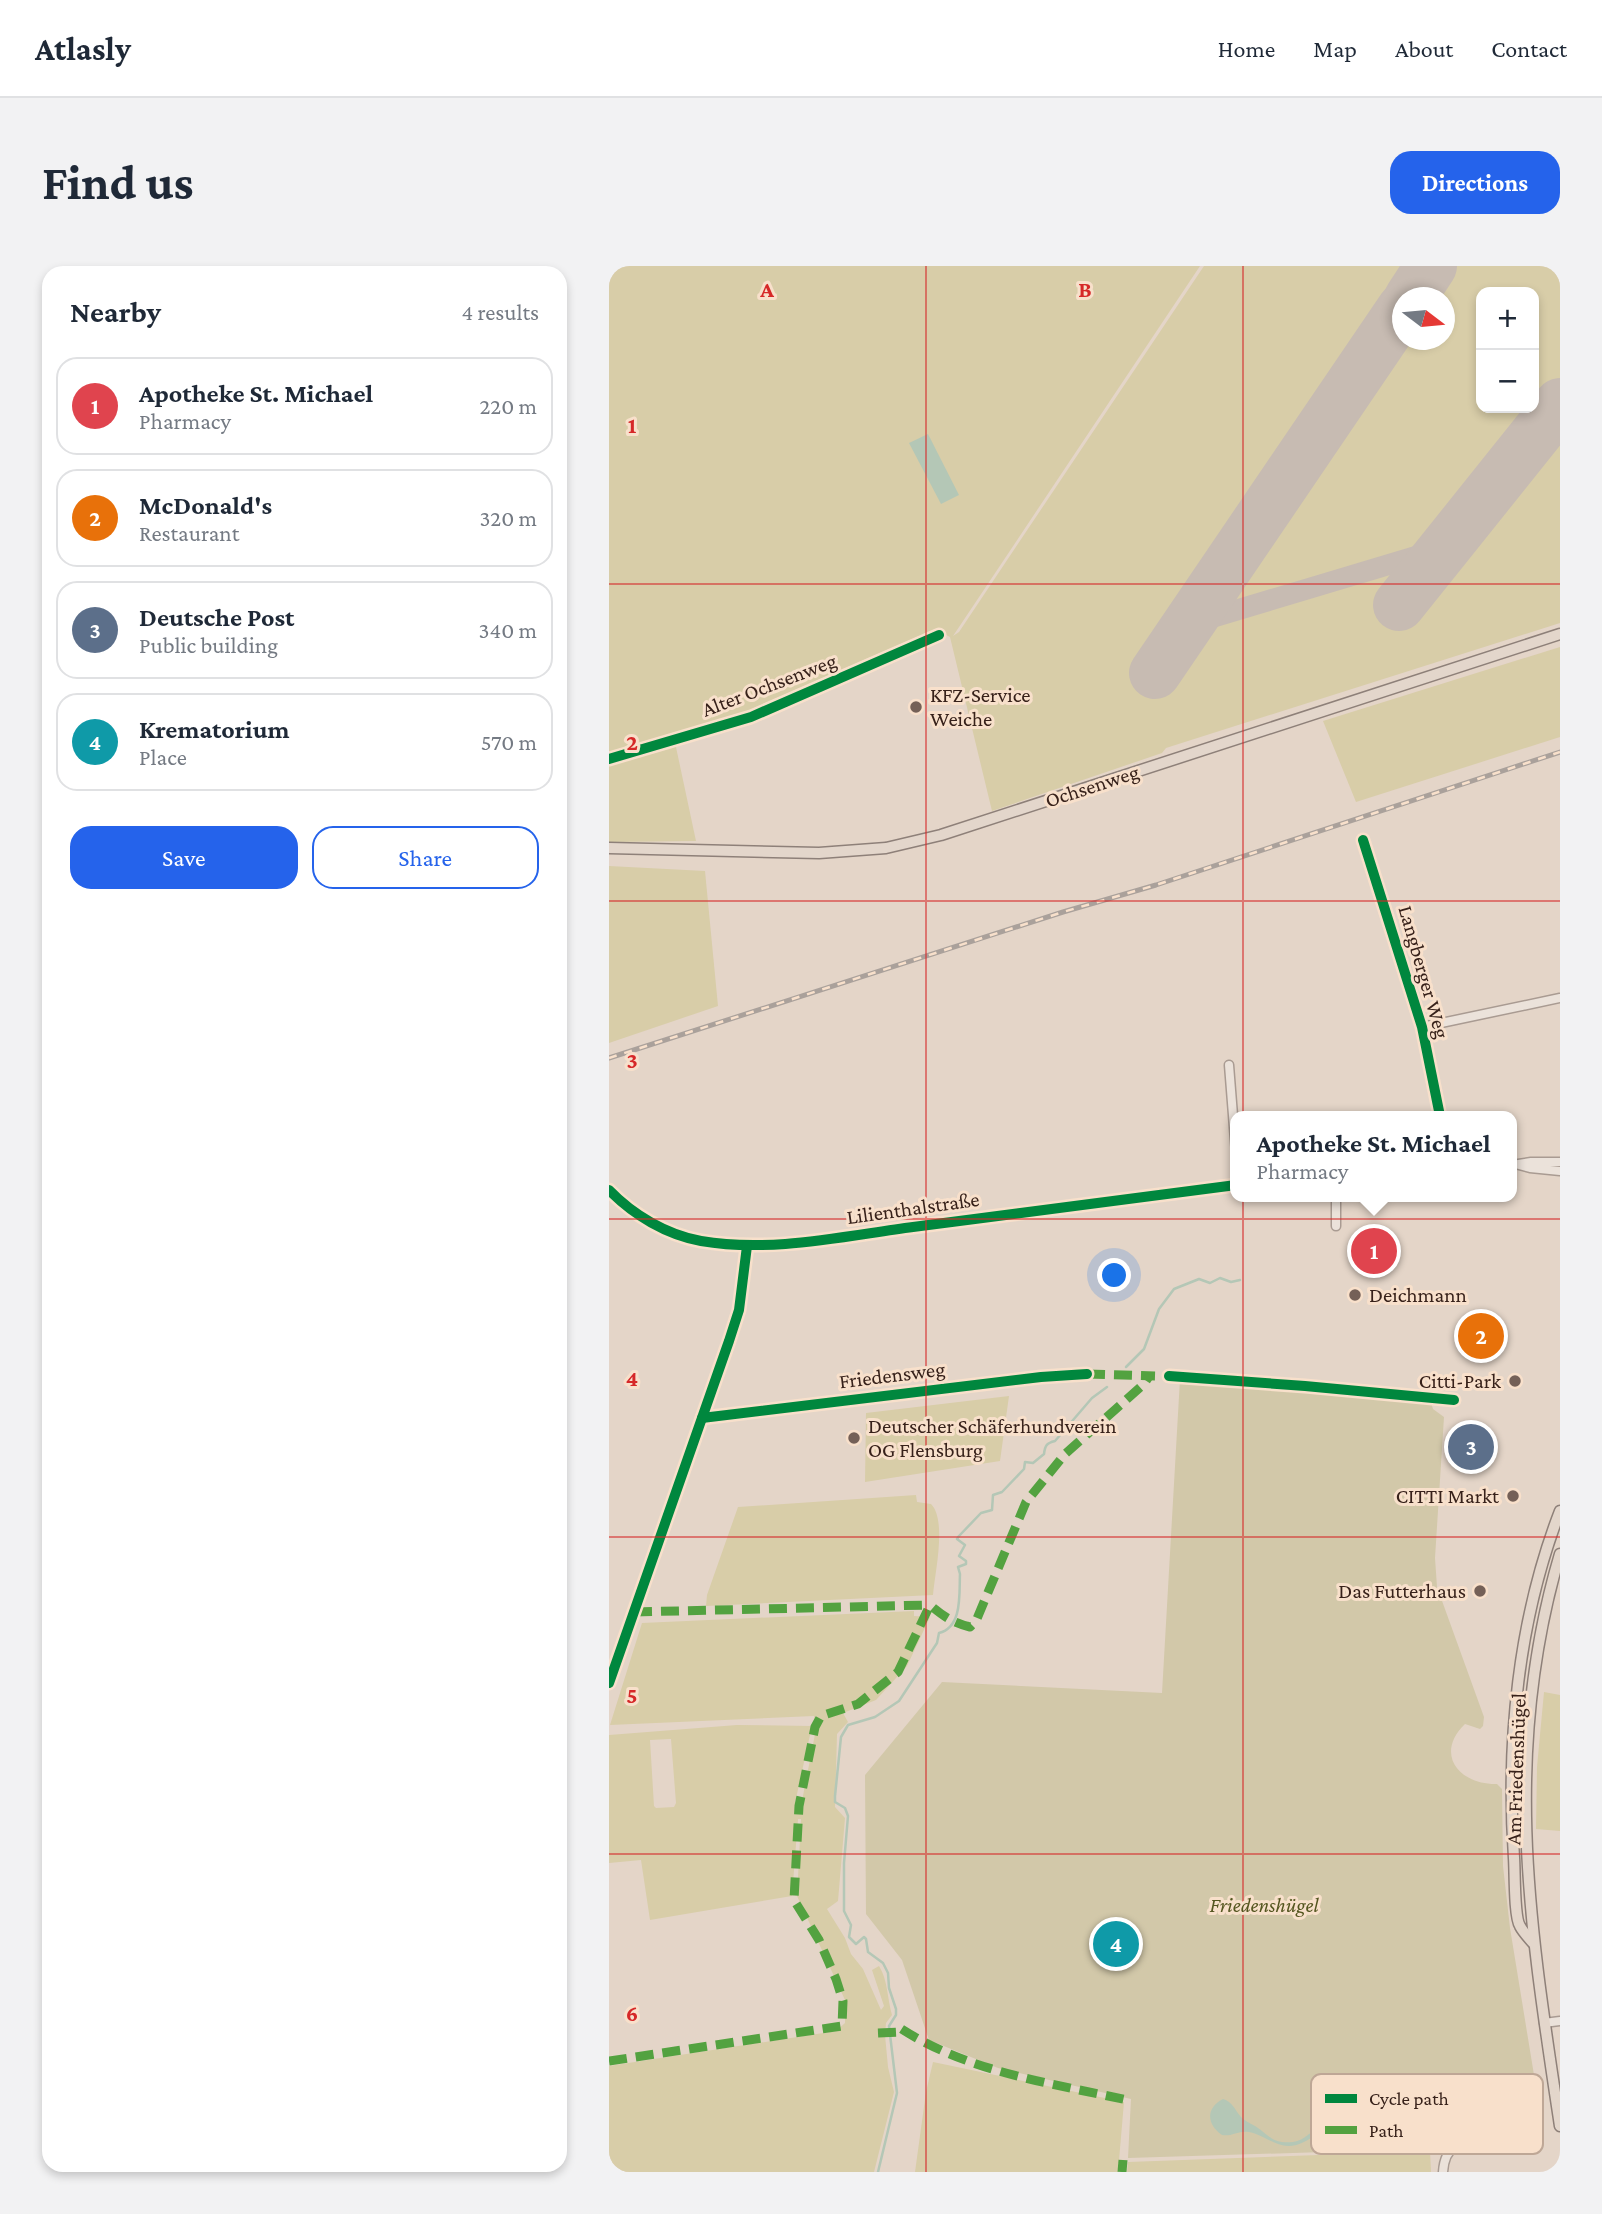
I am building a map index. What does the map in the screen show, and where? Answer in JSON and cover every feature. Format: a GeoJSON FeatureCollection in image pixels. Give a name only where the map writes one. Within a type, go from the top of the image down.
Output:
{"type":"FeatureCollection","features":[{"type":"Feature","properties":{"kind":"main road","name":"Ochsenweg"},"geometry":{"type":"LineString","coordinates":[[609,848],[819,853],[886,848],[953,831],[1560,634]]}},
{"type":"Feature","properties":{"kind":"main road","name":"Am Friedenshügel"},"geometry":{"type":"LineString","coordinates":[[1533,1943],[1518,1924],[1512,1824],[1513,1735],[1517,1692],[1531,1613],[1560,1511]]}},
{"type":"Feature","properties":{"kind":"main road","name":"Am Friedenshügel"},"geometry":{"type":"LineString","coordinates":[[1560,1554],[1542,1623],[1525,1758],[1525,1829],[1533,1943],[1560,2126]]}},
{"type":"Feature","properties":{"kind":"street","name":"Alter Ochsenweg"},"geometry":{"type":"LineString","coordinates":[[609,759],[751,718],[939,635]]}},
{"type":"Feature","properties":{"kind":"street","name":"Langberger Weg"},"geometry":{"type":"LineString","coordinates":[[1363,840],[1422,1027],[1439,1111]]}},
{"type":"Feature","properties":{"kind":"street"},"geometry":{"type":"LineString","coordinates":[[1422,1027],[1560,998]]}},
{"type":"Feature","properties":{"kind":"street"},"geometry":{"type":"LineString","coordinates":[[1229,1065],[1233,1111]]}},
{"type":"Feature","properties":{"kind":"street"},"geometry":{"type":"LineString","coordinates":[[1517,1165],[1560,1161]]}},
{"type":"Feature","properties":{"kind":"street"},"geometry":{"type":"LineString","coordinates":[[1517,1165],[1560,1171]]}},
{"type":"Feature","properties":{"kind":"street","name":"Lilienthalstraße"},"geometry":{"type":"LineString","coordinates":[[609,1190],[645,1219],[670,1232],[698,1241],[747,1246],[832,1238],[1230,1186]]}},
{"type":"Feature","properties":{"kind":"street"},"geometry":{"type":"LineString","coordinates":[[1336,1202],[1336,1226]]}},
{"type":"Feature","properties":{"kind":"street"},"geometry":{"type":"LineString","coordinates":[[609,1684],[739,1310],[747,1246]]}},
{"type":"Feature","properties":{"kind":"street","name":"Friedensweg"},"geometry":{"type":"LineString","coordinates":[[702,1418],[1041,1377],[1087,1374]]}},
{"type":"Feature","properties":{"kind":"street"},"geometry":{"type":"LineString","coordinates":[[1544,2023],[1560,2021]]}},
{"type":"Feature","properties":{"kind":"street"},"geometry":{"type":"LineString","coordinates":[[1443,2172],[1447,2154]]}},
{"type":"Feature","properties":{"kind":"shaded area"},"geometry":{"type":"Polygon","coordinates":[[[609,266],[1200,266],[953,636],[959,632],[1204,266],[1560,266],[1560,623],[1166,748],[1162,753],[992,811],[950,637],[935,629],[747,711],[673,733],[696,841],[609,842],[609,266]]]}},
{"type":"Feature","properties":{"kind":"shaded area"},"geometry":{"type":"Polygon","coordinates":[[[928,434],[959,495],[941,504],[909,443],[928,434]]]}},
{"type":"Feature","properties":{"kind":"shaded area"},"geometry":{"type":"Polygon","coordinates":[[[1560,647],[1560,737],[1356,802],[1323,721],[1560,647]]]}},
{"type":"Feature","properties":{"kind":"shaded area"},"geometry":{"type":"Polygon","coordinates":[[[609,866],[705,871],[718,1006],[609,1043],[609,866]]]}},
{"type":"Feature","properties":{"kind":"shaded area"},"geometry":{"type":"Polygon","coordinates":[[[1009,1396],[1000,1461],[865,1482],[866,1413],[1009,1396]]]}},
{"type":"Feature","properties":{"kind":"shaded area"},"geometry":{"type":"Polygon","coordinates":[[[916,1495],[917,1502],[931,1504],[938,1522],[939,1547],[933,1595],[706,1606],[707,1595],[738,1507],[916,1495]]]}},
{"type":"Feature","properties":{"kind":"shaded area"},"geometry":{"type":"Polygon","coordinates":[[[914,1611],[914,1616],[930,1617],[907,1666],[876,1700],[843,1713],[848,1722],[837,1734],[835,1807],[845,1818],[838,1901],[827,1909],[845,1938],[851,1954],[863,1969],[881,2010],[884,2006],[872,1970],[879,1966],[886,1983],[892,2015],[886,2023],[885,2035],[894,2092],[874,2172],[609,2172],[609,2066],[836,2031],[845,2023],[845,2000],[797,1896],[801,1819],[798,1819],[792,1896],[650,1920],[641,1860],[609,1863],[609,1735],[737,1725],[812,1726],[795,1803],[801,1806],[816,1729],[814,1716],[610,1725],[642,1623],[914,1611]],[[671,1739],[650,1740],[654,1806],[674,1807],[676,1803],[671,1739]]]}},
{"type":"Feature","properties":{"kind":"shaded area"},"geometry":{"type":"Polygon","coordinates":[[[1544,1692],[1560,1695],[1560,1831],[1536,1829],[1537,1767],[1544,1692]]]}},
{"type":"Feature","properties":{"kind":"shaded area"},"geometry":{"type":"Polygon","coordinates":[[[933,2062],[1124,2102],[1118,2172],[915,2172],[933,2062]]]}},
{"type":"Feature","properties":{"kind":"shaded area"},"geometry":{"type":"Polygon","coordinates":[[[1223,2099],[1243,2118],[1281,2142],[1293,2142],[1310,2133],[1310,2138],[1297,2145],[1282,2145],[1249,2132],[1222,2135],[1213,2126],[1210,2117],[1213,2107],[1223,2099]]]}},
{"type":"Feature","properties":{"kind":"shaded area"},"geometry":{"type":"Polygon","coordinates":[[[1348,2154],[1430,2154],[1431,2172],[1127,2172],[1128,2162],[1348,2154]]]}},
{"type":"Feature","properties":{"kind":"green space","name":"Friedenshügel"},"geometry":{"type":"Polygon","coordinates":[[[1180,1379],[1430,1399],[1433,1409],[1444,1417],[1435,1558],[1437,1587],[1484,1717],[1480,1729],[1465,1724],[1456,1735],[1451,1756],[1462,1773],[1483,1783],[1497,1784],[1502,1789],[1503,1866],[1510,1928],[1534,2074],[1311,2074],[1311,2152],[1128,2158],[1131,2099],[998,2068],[929,2040],[902,1960],[866,1914],[865,1775],[942,1682],[1162,1693],[1180,1379]]]}},
{"type":"Feature","properties":{"kind":"waterway"},"geometry":{"type":"LineString","coordinates":[[1126,1367],[1144,1349],[1159,1309],[1174,1289],[1199,1279],[1210,1283],[1220,1278],[1231,1282],[1240,1280]]}},
{"type":"Feature","properties":{"kind":"waterway"},"geometry":{"type":"LineString","coordinates":[[878,2172],[897,2093],[889,2026],[896,2015],[896,2009],[883,1963],[868,1952],[864,1937],[856,1944],[849,1937],[851,1925],[844,1911],[848,1816],[845,1808],[835,1802],[841,1737],[848,1725],[875,1717],[899,1701],[937,1643],[939,1633],[952,1624],[959,1599],[958,1567],[966,1564],[959,1556],[965,1545],[957,1539],[959,1536],[981,1513],[992,1510],[993,1495],[1002,1492],[1024,1469],[1025,1462],[1033,1463],[1044,1454],[1047,1445],[1055,1441],[1092,1398],[1107,1387]]}},
{"type":"Feature","properties":{"kind":"taxiway"},"geometry":{"type":"LineString","coordinates":[[1187,625],[1444,548]]}},
{"type":"Feature","properties":{"kind":"runway"},"geometry":{"type":"LineString","coordinates":[[1417,287],[1431,266]]}},
{"type":"Feature","properties":{"kind":"runway"},"geometry":{"type":"LineString","coordinates":[[1155,673],[1392,324]]}},
{"type":"Feature","properties":{"kind":"runway"},"geometry":{"type":"LineString","coordinates":[[1399,605],[1560,404]]}},
{"type":"Feature","properties":{"kind":"railway"},"geometry":{"type":"LineString","coordinates":[[609,1058],[1063,912],[1156,885],[1560,752]]}},
{"type":"Feature","properties":{"kind":"marked path"},"geometry":{"type":"LineString","coordinates":[[1087,1374],[1155,1376]]}},
{"type":"Feature","properties":{"kind":"marked path"},"geometry":{"type":"LineString","coordinates":[[609,2061],[842,2026],[843,2001],[836,1979],[819,1940],[794,1900],[799,1806],[815,1727],[821,1716],[858,1704],[898,1672],[930,1605],[949,1619],[964,1625],[970,1627],[976,1621],[1026,1502],[1065,1454],[1144,1384],[1150,1375]]}},
{"type":"Feature","properties":{"kind":"marked path"},"geometry":{"type":"LineString","coordinates":[[634,1612],[930,1605]]}},
{"type":"Feature","properties":{"kind":"marked path"},"geometry":{"type":"LineString","coordinates":[[878,2033],[899,2032],[900,2028],[926,2043],[981,2066],[1127,2100]]}},
{"type":"Feature","properties":{"kind":"marked path"},"geometry":{"type":"LineString","coordinates":[[1122,2172],[1123,2160]]}},
{"type":"Feature","properties":{"kind":"cycle path"},"geometry":{"type":"LineString","coordinates":[[609,759],[751,717],[939,635]]}},
{"type":"Feature","properties":{"kind":"cycle path"},"geometry":{"type":"LineString","coordinates":[[1363,840],[1422,1027],[1439,1111]]}},
{"type":"Feature","properties":{"kind":"cycle path"},"geometry":{"type":"LineString","coordinates":[[609,1190],[640,1216],[676,1234],[701,1241],[754,1245],[834,1239],[1230,1186]]}},
{"type":"Feature","properties":{"kind":"cycle path"},"geometry":{"type":"LineString","coordinates":[[609,1683],[739,1310],[747,1246]]}},
{"type":"Feature","properties":{"kind":"cycle path"},"geometry":{"type":"LineString","coordinates":[[702,1418],[1041,1377],[1087,1374]]}},
{"type":"Feature","properties":{"kind":"cycle path"},"geometry":{"type":"LineString","coordinates":[[1169,1376],[1454,1400]]}},
{"type":"Feature","properties":{"kind":"place","name":"KFZ-Service Weiche"},"geometry":{"type":"Point","coordinates":[916,707]}},
{"type":"Feature","properties":{"kind":"place","name":"Apotheke St. Michael"},"geometry":{"type":"Point","coordinates":[1374,1251]}},
{"type":"Feature","properties":{"kind":"place","name":"Deichmann"},"geometry":{"type":"Point","coordinates":[1355,1295]}},
{"type":"Feature","properties":{"kind":"place","name":"McDonald's"},"geometry":{"type":"Point","coordinates":[1481,1336]}},
{"type":"Feature","properties":{"kind":"place","name":"Citti-Park"},"geometry":{"type":"Point","coordinates":[1515,1381]}},
{"type":"Feature","properties":{"kind":"place","name":"Deutscher Schäferhundverein OG Flensburg"},"geometry":{"type":"Point","coordinates":[854,1438]}},
{"type":"Feature","properties":{"kind":"place","name":"Deutsche Post"},"geometry":{"type":"Point","coordinates":[1471,1447]}},
{"type":"Feature","properties":{"kind":"place","name":"CITTI Markt"},"geometry":{"type":"Point","coordinates":[1513,1496]}},
{"type":"Feature","properties":{"kind":"place","name":"Das Futterhaus"},"geometry":{"type":"Point","coordinates":[1480,1591]}},
{"type":"Feature","properties":{"kind":"place","name":"Krematorium"},"geometry":{"type":"Point","coordinates":[1116,1944]}}]}
